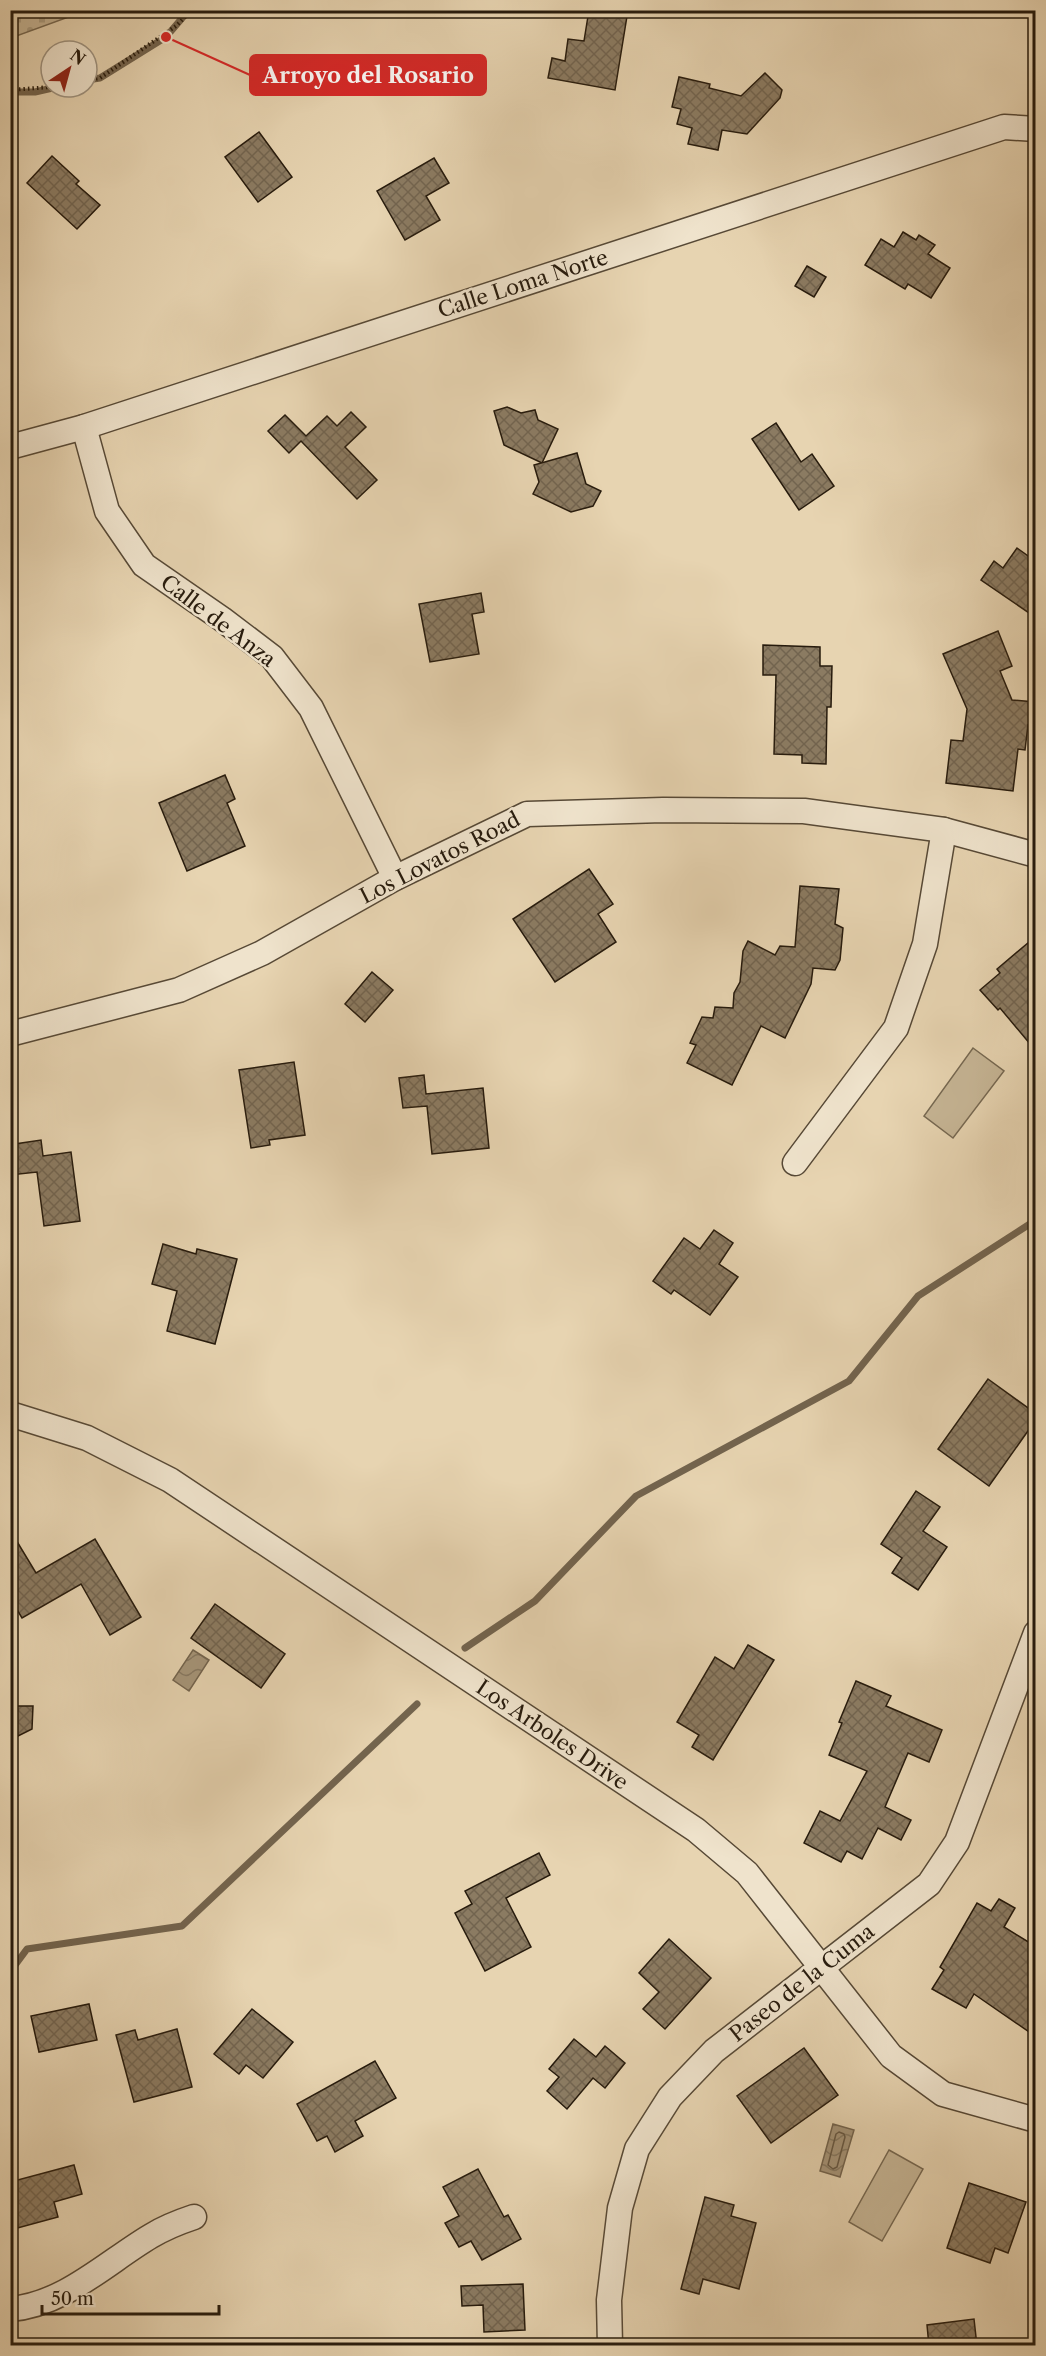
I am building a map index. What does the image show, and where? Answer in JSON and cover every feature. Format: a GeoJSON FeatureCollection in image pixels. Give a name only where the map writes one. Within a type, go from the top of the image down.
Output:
{"type":"FeatureCollection","features":[{"type":"Feature","properties":{"kind":"street","name":"Calle Loma Norte"},"geometry":{"type":"LineString","coordinates":[[10,447],[84,427],[1004,127],[1035,129]]}},
{"type":"Feature","properties":{"kind":"street","name":"Calle de Anza"},"geometry":{"type":"LineString","coordinates":[[84,427],[107,511],[144,565],[272,657],[311,708],[395,878]]}},
{"type":"Feature","properties":{"kind":"street","name":"Los Lovatos Road"},"geometry":{"type":"LineString","coordinates":[[10,1034],[179,990],[262,953],[395,878],[527,814],[663,810],[804,811],[944,830],[1035,855]]}},
{"type":"Feature","properties":{"kind":"street"},"geometry":{"type":"LineString","coordinates":[[795,1163],[896,1028],[926,945],[944,830]]}},
{"type":"Feature","properties":{"kind":"street","name":"Los Arboles Drive"},"geometry":{"type":"LineString","coordinates":[[10,1414],[87,1438],[170,1480],[696,1830],[747,1873],[891,2056],[943,2094],[1035,2120]]}},
{"type":"Feature","properties":{"kind":"street","name":"Paseo de la Cuma"},"geometry":{"type":"LineString","coordinates":[[610,2346],[609,2300],[620,2208],[637,2149],[670,2097],[714,2051],[824,1968],[929,1884],[957,1842],[1035,1633]]}},
{"type":"Feature","properties":{"kind":"street"},"geometry":{"type":"LineString","coordinates":[[10,2309],[29,2306],[56,2296],[151,2236],[194,2217]]}},
{"type":"Feature","properties":{"kind":"path"},"geometry":{"type":"LineString","coordinates":[[99,78],[176,26],[192,10]]}},
{"type":"Feature","properties":{"kind":"path"},"geometry":{"type":"LineString","coordinates":[[10,90],[39,88]]}},
{"type":"Feature","properties":{"kind":"green space"},"geometry":{"type":"Polygon","coordinates":[[[11,10],[85,10],[85,11],[11,38],[11,10]]]}},
{"type":"Feature","properties":{"kind":"green space"},"geometry":{"type":"Polygon","coordinates":[[[973,1048],[1004,1071],[953,1138],[924,1116],[973,1048]]]}},
{"type":"Feature","properties":{"kind":"green space"},"geometry":{"type":"Polygon","coordinates":[[[889,2150],[923,2169],[882,2241],[849,2222],[889,2150]]]}},
{"type":"Feature","properties":{"kind":"water"},"geometry":{"type":"Polygon","coordinates":[[[193,1650],[209,1660],[189,1691],[173,1680],[193,1650]]]}},
{"type":"Feature","properties":{"kind":"water"},"geometry":{"type":"Polygon","coordinates":[[[833,2124],[854,2130],[840,2177],[820,2171],[833,2124]]]}},
{"type":"Feature","properties":{"kind":"building"},"geometry":{"type":"Polygon","coordinates":[[[589,10],[628,10],[615,90],[548,78],[552,58],[565,61],[568,39],[584,41],[589,10]]]}},
{"type":"Feature","properties":{"kind":"building"},"geometry":{"type":"Polygon","coordinates":[[[765,73],[782,90],[780,98],[747,134],[722,130],[718,150],[688,144],[692,128],[677,124],[681,109],[672,107],[679,77],[710,84],[709,88],[741,96],[765,73]]]}},
{"type":"Feature","properties":{"kind":"building"},"geometry":{"type":"Polygon","coordinates":[[[259,132],[292,177],[258,202],[225,157],[259,132]]]}},
{"type":"Feature","properties":{"kind":"building"},"geometry":{"type":"Polygon","coordinates":[[[52,156],[79,181],[76,184],[100,205],[77,229],[27,183],[52,156]]]}},
{"type":"Feature","properties":{"kind":"building"},"geometry":{"type":"Polygon","coordinates":[[[434,158],[449,183],[426,196],[440,220],[405,240],[377,191],[434,158]]]}},
{"type":"Feature","properties":{"kind":"building"},"geometry":{"type":"Polygon","coordinates":[[[903,232],[916,240],[919,235],[935,245],[928,254],[950,268],[931,298],[908,284],[905,289],[865,265],[881,239],[894,247],[903,232]]]}},
{"type":"Feature","properties":{"kind":"building"},"geometry":{"type":"Polygon","coordinates":[[[807,266],[826,277],[814,297],[795,286],[807,266]]]}},
{"type":"Feature","properties":{"kind":"building"},"geometry":{"type":"Polygon","coordinates":[[[507,407],[521,413],[535,410],[538,420],[558,429],[542,463],[504,445],[494,411],[507,407]]]}},
{"type":"Feature","properties":{"kind":"building"},"geometry":{"type":"Polygon","coordinates":[[[351,412],[366,427],[345,447],[377,480],[357,499],[301,441],[289,453],[268,431],[285,415],[306,436],[327,416],[337,426],[351,412]]]}},
{"type":"Feature","properties":{"kind":"building"},"geometry":{"type":"Polygon","coordinates":[[[776,423],[801,462],[812,454],[834,486],[799,510],[752,439],[776,423]]]}},
{"type":"Feature","properties":{"kind":"building"},"geometry":{"type":"Polygon","coordinates":[[[577,453],[586,484],[601,491],[593,506],[571,512],[533,494],[539,482],[534,465],[577,453]]]}},
{"type":"Feature","properties":{"kind":"building"},"geometry":{"type":"Polygon","coordinates":[[[1017,548],[1035,561],[1035,617],[981,580],[994,561],[1003,568],[1017,548]]]}},
{"type":"Feature","properties":{"kind":"building"},"geometry":{"type":"Polygon","coordinates":[[[481,593],[484,612],[472,614],[479,654],[430,662],[419,604],[481,593]]]}},
{"type":"Feature","properties":{"kind":"building"},"geometry":{"type":"Polygon","coordinates":[[[998,631],[1012,666],[1000,671],[1012,700],[1035,702],[1033,726],[1028,725],[1025,750],[1018,749],[1013,791],[946,783],[951,740],[963,741],[967,709],[943,654],[998,631]]]}},
{"type":"Feature","properties":{"kind":"building"},"geometry":{"type":"Polygon","coordinates":[[[763,645],[820,647],[820,666],[832,666],[831,707],[827,707],[826,764],[802,763],[802,755],[774,754],[776,675],[763,675],[763,645]]]}},
{"type":"Feature","properties":{"kind":"building"},"geometry":{"type":"Polygon","coordinates":[[[225,775],[235,799],[227,803],[245,846],[187,871],[159,803],[225,775]]]}},
{"type":"Feature","properties":{"kind":"building"},"geometry":{"type":"Polygon","coordinates":[[[589,869],[613,904],[598,914],[616,942],[555,982],[513,919],[589,869]]]}},
{"type":"Feature","properties":{"kind":"building"},"geometry":{"type":"Polygon","coordinates":[[[800,886],[839,889],[835,924],[843,928],[840,960],[835,970],[813,968],[811,984],[785,1038],[761,1026],[732,1085],[687,1063],[696,1045],[690,1043],[702,1017],[713,1018],[715,1007],[733,1008],[734,993],[740,982],[743,951],[748,941],[775,955],[780,946],[795,947],[800,886]]]}},
{"type":"Feature","properties":{"kind":"building"},"geometry":{"type":"Polygon","coordinates":[[[1035,937],[1035,1050],[1000,1008],[998,1010],[980,990],[1000,973],[997,969],[1035,937]]]}},
{"type":"Feature","properties":{"kind":"building"},"geometry":{"type":"Polygon","coordinates":[[[372,972],[393,990],[365,1022],[345,1004],[372,972]]]}},
{"type":"Feature","properties":{"kind":"building"},"geometry":{"type":"Polygon","coordinates":[[[294,1062],[305,1135],[269,1140],[270,1145],[251,1148],[239,1070],[294,1062]]]}},
{"type":"Feature","properties":{"kind":"building"},"geometry":{"type":"Polygon","coordinates":[[[424,1075],[426,1094],[483,1088],[489,1148],[432,1154],[427,1106],[403,1108],[399,1078],[424,1075]]]}},
{"type":"Feature","properties":{"kind":"building"},"geometry":{"type":"Polygon","coordinates":[[[41,1140],[43,1156],[71,1152],[80,1221],[44,1226],[37,1172],[10,1175],[10,1157],[16,1156],[15,1144],[41,1140]]]}},
{"type":"Feature","properties":{"kind":"building"},"geometry":{"type":"Polygon","coordinates":[[[714,1230],[733,1243],[719,1264],[738,1277],[710,1315],[674,1290],[671,1294],[653,1281],[684,1238],[700,1249],[714,1230]]]}},
{"type":"Feature","properties":{"kind":"building"},"geometry":{"type":"Polygon","coordinates":[[[163,1244],[196,1254],[197,1249],[237,1259],[215,1344],[167,1331],[177,1291],[152,1284],[163,1244]]]}},
{"type":"Feature","properties":{"kind":"building"},"geometry":{"type":"Polygon","coordinates":[[[988,1379],[1035,1413],[1035,1421],[989,1486],[938,1449],[988,1379]]]}},
{"type":"Feature","properties":{"kind":"building"},"geometry":{"type":"Polygon","coordinates":[[[916,1491],[940,1507],[923,1531],[947,1547],[918,1590],[892,1573],[902,1558],[881,1544],[916,1491]]]}},
{"type":"Feature","properties":{"kind":"building"},"geometry":{"type":"Polygon","coordinates":[[[10,1530],[36,1573],[95,1539],[141,1617],[110,1635],[81,1584],[22,1618],[10,1598],[10,1530]]]}},
{"type":"Feature","properties":{"kind":"building"},"geometry":{"type":"Polygon","coordinates":[[[215,1604],[285,1654],[261,1688],[191,1638],[215,1604]]]}},
{"type":"Feature","properties":{"kind":"building"},"geometry":{"type":"Polygon","coordinates":[[[748,1645],[774,1660],[713,1760],[692,1747],[699,1735],[677,1722],[715,1657],[734,1669],[748,1645]]]}},
{"type":"Feature","properties":{"kind":"building"},"geometry":{"type":"Polygon","coordinates":[[[856,1681],[891,1696],[886,1706],[942,1730],[929,1762],[908,1753],[885,1807],[911,1820],[901,1840],[878,1828],[862,1859],[847,1851],[841,1862],[804,1843],[820,1811],[840,1821],[867,1771],[829,1755],[842,1723],[839,1722],[856,1681]]]}},
{"type":"Feature","properties":{"kind":"building"},"geometry":{"type":"Polygon","coordinates":[[[10,1706],[33,1706],[32,1729],[10,1740],[10,1706]]]}},
{"type":"Feature","properties":{"kind":"building"},"geometry":{"type":"Polygon","coordinates":[[[539,1853],[550,1875],[506,1898],[531,1947],[485,1971],[455,1913],[472,1904],[465,1891],[539,1853]]]}},
{"type":"Feature","properties":{"kind":"building"},"geometry":{"type":"Polygon","coordinates":[[[999,1899],[1015,1908],[1004,1927],[1035,1946],[1035,2036],[974,1994],[966,2008],[932,1989],[944,1970],[940,1967],[977,1903],[991,1911],[999,1899]]]}},
{"type":"Feature","properties":{"kind":"building"},"geometry":{"type":"Polygon","coordinates":[[[669,1939],[711,1978],[665,2029],[643,2009],[659,1992],[639,1973],[669,1939]]]}},
{"type":"Feature","properties":{"kind":"building"},"geometry":{"type":"Polygon","coordinates":[[[89,2004],[97,2040],[39,2052],[31,2016],[89,2004]]]}},
{"type":"Feature","properties":{"kind":"building"},"geometry":{"type":"Polygon","coordinates":[[[252,2009],[293,2042],[263,2078],[246,2065],[239,2074],[214,2054],[252,2009]]]}},
{"type":"Feature","properties":{"kind":"building"},"geometry":{"type":"Polygon","coordinates":[[[177,2029],[192,2087],[134,2102],[116,2035],[135,2030],[138,2040],[177,2029]]]}},
{"type":"Feature","properties":{"kind":"building"},"geometry":{"type":"Polygon","coordinates":[[[574,2039],[596,2057],[605,2046],[625,2063],[605,2088],[593,2078],[567,2109],[547,2091],[559,2077],[549,2069],[574,2039]]]}},
{"type":"Feature","properties":{"kind":"building"},"geometry":{"type":"Polygon","coordinates":[[[804,2048],[838,2095],[771,2143],[737,2096],[804,2048]]]}},
{"type":"Feature","properties":{"kind":"building"},"geometry":{"type":"Polygon","coordinates":[[[375,2061],[396,2098],[355,2121],[363,2136],[335,2152],[327,2136],[317,2141],[297,2104],[375,2061]]]}},
{"type":"Feature","properties":{"kind":"building"},"geometry":{"type":"Polygon","coordinates":[[[74,2165],[82,2194],[54,2202],[58,2217],[10,2230],[10,2182],[74,2165]]]}},
{"type":"Feature","properties":{"kind":"building"},"geometry":{"type":"Polygon","coordinates":[[[478,2169],[504,2217],[508,2215],[521,2239],[482,2260],[471,2241],[459,2247],[445,2223],[459,2216],[443,2187],[478,2169]]]}},
{"type":"Feature","properties":{"kind":"building"},"geometry":{"type":"Polygon","coordinates":[[[969,2183],[1026,2202],[1008,2253],[995,2248],[990,2263],[947,2248],[969,2183]]]}},
{"type":"Feature","properties":{"kind":"building"},"geometry":{"type":"Polygon","coordinates":[[[705,2197],[734,2205],[731,2216],[756,2223],[739,2289],[703,2279],[699,2294],[681,2289],[705,2197]]]}},
{"type":"Feature","properties":{"kind":"building"},"geometry":{"type":"Polygon","coordinates":[[[523,2284],[525,2330],[484,2332],[483,2305],[462,2306],[461,2286],[523,2284]]]}},
{"type":"Feature","properties":{"kind":"building"},"geometry":{"type":"Polygon","coordinates":[[[974,2319],[977,2346],[929,2346],[927,2325],[974,2319]]]}},
{"type":"Feature","properties":{"kind":"waterway"},"geometry":{"type":"LineString","coordinates":[[99,78],[166,37],[189,10]]}},
{"type":"Feature","properties":{"kind":"waterway"},"geometry":{"type":"LineString","coordinates":[[10,92],[39,91]]}},
{"type":"Feature","properties":{"kind":"waterway"},"geometry":{"type":"LineString","coordinates":[[465,1648],[535,1601],[636,1496],[849,1381],[918,1296],[1036,1220]]}},
{"type":"Feature","properties":{"kind":"waterway"},"geometry":{"type":"LineString","coordinates":[[10,1972],[27,1949],[182,1926],[417,1704]]}},
{"type":"Feature","properties":{"kind":"place","name":"Arroyo del Rosario"},"geometry":{"type":"Point","coordinates":[166,37]}}]}
